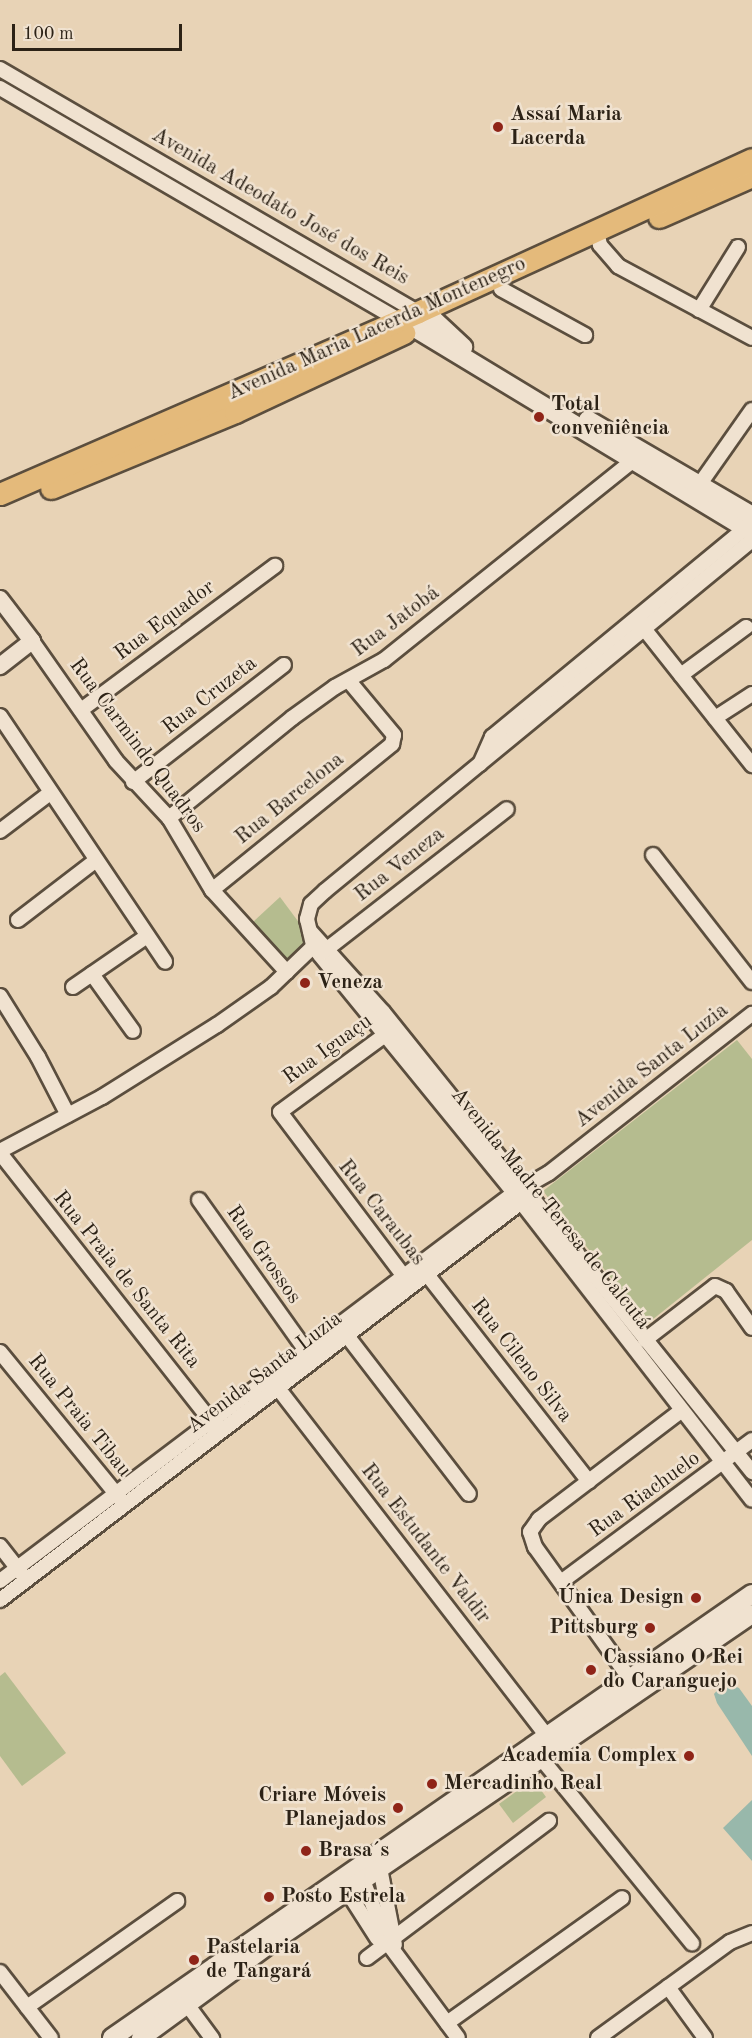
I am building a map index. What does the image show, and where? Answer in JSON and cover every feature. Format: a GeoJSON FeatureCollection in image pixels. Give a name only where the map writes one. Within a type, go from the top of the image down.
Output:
{"type":"FeatureCollection","features":[{"type":"Feature","properties":{"kind":"main road","name":"Avenida Maria Lacerda Montenegro"},"geometry":{"type":"LineString","coordinates":[[0,508],[235,412],[417,320],[501,289],[752,159]]}},
{"type":"Feature","properties":{"kind":"main road","name":"Avenida Maria Lacerda Montenegro"},"geometry":{"type":"LineString","coordinates":[[0,494],[417,320],[599,238],[747,183]]}},
{"type":"Feature","properties":{"kind":"main road","name":"Avenida Adeodato José dos Reis"},"geometry":{"type":"LineString","coordinates":[[417,320],[638,457],[696,490],[751,527]]}},
{"type":"Feature","properties":{"kind":"main road"},"geometry":{"type":"LineString","coordinates":[[141,2038],[181,1996],[635,1685],[752,1594]]}},
{"type":"Feature","properties":{"kind":"main road"},"geometry":{"type":"LineString","coordinates":[[112,2038],[347,1892],[537,1753],[548,1737],[752,1614]]}},
{"type":"Feature","properties":{"kind":"street","name":"Avenida Adeodato José dos Reis"},"geometry":{"type":"LineString","coordinates":[[0,69],[308,250],[417,320]]}},
{"type":"Feature","properties":{"kind":"street"},"geometry":{"type":"LineString","coordinates":[[2,89],[14,77]]}},
{"type":"Feature","properties":{"kind":"street","name":"Avenida Adeodato José dos Reis"},"geometry":{"type":"LineString","coordinates":[[2,89],[300,262],[417,320]]}},
{"type":"Feature","properties":{"kind":"street"},"geometry":{"type":"LineString","coordinates":[[599,238],[618,266],[752,338]]}},
{"type":"Feature","properties":{"kind":"street"},"geometry":{"type":"LineString","coordinates":[[699,310],[738,248]]}},
{"type":"Feature","properties":{"kind":"street"},"geometry":{"type":"LineString","coordinates":[[300,262],[308,250]]}},
{"type":"Feature","properties":{"kind":"street"},"geometry":{"type":"LineString","coordinates":[[501,289],[585,336]]}},
{"type":"Feature","properties":{"kind":"street"},"geometry":{"type":"LineString","coordinates":[[696,490],[752,410]]}},
{"type":"Feature","properties":{"kind":"street","name":"Rua Jatobá"},"geometry":{"type":"LineString","coordinates":[[169,818],[292,717],[384,660],[638,457]]}},
{"type":"Feature","properties":{"kind":"street"},"geometry":{"type":"LineString","coordinates":[[318,944],[307,919],[311,904],[479,765],[492,737],[639,622],[751,527]]}},
{"type":"Feature","properties":{"kind":"street","name":"Rua Equador"},"geometry":{"type":"LineString","coordinates":[[81,710],[275,566]]}},
{"type":"Feature","properties":{"kind":"street","name":"Rua Carmindo Quadros"},"geometry":{"type":"LineString","coordinates":[[0,600],[133,782],[169,818],[212,890],[287,972]]}},
{"type":"Feature","properties":{"kind":"street"},"geometry":{"type":"LineString","coordinates":[[639,622],[752,765]]}},
{"type":"Feature","properties":{"kind":"street"},"geometry":{"type":"LineString","coordinates":[[681,675],[746,627]]}},
{"type":"Feature","properties":{"kind":"street"},"geometry":{"type":"LineString","coordinates":[[0,666],[32,641]]}},
{"type":"Feature","properties":{"kind":"street","name":"Rua Cruzeta"},"geometry":{"type":"LineString","coordinates":[[133,782],[284,665]]}},
{"type":"Feature","properties":{"kind":"street","name":"Rua Barcelona"},"geometry":{"type":"LineString","coordinates":[[212,890],[393,741],[394,735],[349,681]]}},
{"type":"Feature","properties":{"kind":"street"},"geometry":{"type":"LineString","coordinates":[[715,718],[752,694]]}},
{"type":"Feature","properties":{"kind":"street"},"geometry":{"type":"LineString","coordinates":[[3,726],[165,962]]}},
{"type":"Feature","properties":{"kind":"street"},"geometry":{"type":"LineString","coordinates":[[0,831],[50,794]]}},
{"type":"Feature","properties":{"kind":"street","name":"Rua Veneza"},"geometry":{"type":"LineString","coordinates":[[0,1152],[155,1066],[254,1000],[318,944],[507,809]]}},
{"type":"Feature","properties":{"kind":"street"},"geometry":{"type":"LineString","coordinates":[[653,855],[752,982]]}},
{"type":"Feature","properties":{"kind":"street"},"geometry":{"type":"LineString","coordinates":[[18,920],[95,861]]}},
{"type":"Feature","properties":{"kind":"street"},"geometry":{"type":"LineString","coordinates":[[73,987],[147,936]]}},
{"type":"Feature","properties":{"kind":"street","name":"Avenida Madre Teresa de Calcutá"},"geometry":{"type":"LineString","coordinates":[[318,944],[752,1472]]}},
{"type":"Feature","properties":{"kind":"street"},"geometry":{"type":"LineString","coordinates":[[92,974],[134,1031]]}},
{"type":"Feature","properties":{"kind":"street"},"geometry":{"type":"LineString","coordinates":[[0,996],[38,1057],[68,1115]]}},
{"type":"Feature","properties":{"kind":"street","name":"Avenida Santa Luzia"},"geometry":{"type":"LineString","coordinates":[[0,1581],[116,1494],[210,1419],[304,1350],[424,1271],[752,1014]]}},
{"type":"Feature","properties":{"kind":"street","name":"Rua Iguaçu"},"geometry":{"type":"LineString","coordinates":[[317,1164],[280,1112],[389,1032]]}},
{"type":"Feature","properties":{"kind":"street","name":"Rua Praia de Santa Rita"},"geometry":{"type":"LineString","coordinates":[[0,1152],[220,1432]]}},
{"type":"Feature","properties":{"kind":"street","name":"Rua Caraubas"},"geometry":{"type":"LineString","coordinates":[[317,1164],[409,1282]]}},
{"type":"Feature","properties":{"kind":"street","name":"Avenida Madre Teresa de Calcutá"},"geometry":{"type":"LineString","coordinates":[[522,1194],[681,1411],[752,1500]]}},
{"type":"Feature","properties":{"kind":"street","name":"Rua Grossos"},"geometry":{"type":"LineString","coordinates":[[199,1200],[304,1350],[315,1362]]}},
{"type":"Feature","properties":{"kind":"street","name":"Rua Cileno Silva"},"geometry":{"type":"LineString","coordinates":[[424,1271],[589,1482]]}},
{"type":"Feature","properties":{"kind":"street","name":"Avenida Santa Luzia"},"geometry":{"type":"LineString","coordinates":[[0,1600],[343,1341],[409,1282]]}},
{"type":"Feature","properties":{"kind":"street"},"geometry":{"type":"LineString","coordinates":[[645,1340],[715,1286],[726,1291],[752,1328]]}},
{"type":"Feature","properties":{"kind":"street"},"geometry":{"type":"LineString","coordinates":[[329,1332],[343,1341],[469,1494]]}},
{"type":"Feature","properties":{"kind":"street","name":"Rua Praia Tibau"},"geometry":{"type":"LineString","coordinates":[[0,1352],[126,1506]]}},
{"type":"Feature","properties":{"kind":"street","name":"Rua Estudante Valdir"},"geometry":{"type":"LineString","coordinates":[[269,1377],[548,1737]]}},
{"type":"Feature","properties":{"kind":"street"},"geometry":{"type":"LineString","coordinates":[[635,1685],[542,1558],[531,1539],[532,1525],[681,1411]]}},
{"type":"Feature","properties":{"kind":"street","name":"Rua Riachuelo"},"geometry":{"type":"LineString","coordinates":[[561,1582],[723,1464],[752,1440]]}},
{"type":"Feature","properties":{"kind":"street"},"geometry":{"type":"LineString","coordinates":[[0,1546],[26,1579]]}},
{"type":"Feature","properties":{"kind":"street"},"geometry":{"type":"LineString","coordinates":[[537,1753],[692,1943]]}},
{"type":"Feature","properties":{"kind":"street"},"geometry":{"type":"LineString","coordinates":[[367,1958],[390,1944],[549,1821]]}},
{"type":"Feature","properties":{"kind":"street"},"geometry":{"type":"LineString","coordinates":[[380,1868],[390,1944]]}},
{"type":"Feature","properties":{"kind":"street"},"geometry":{"type":"LineString","coordinates":[[363,1880],[390,1944]]}},
{"type":"Feature","properties":{"kind":"street"},"geometry":{"type":"LineString","coordinates":[[347,1892],[390,1944],[458,2038]]}},
{"type":"Feature","properties":{"kind":"street"},"geometry":{"type":"LineString","coordinates":[[447,2023],[622,1898]]}},
{"type":"Feature","properties":{"kind":"street"},"geometry":{"type":"LineString","coordinates":[[27,2007],[177,1901]]}},
{"type":"Feature","properties":{"kind":"street"},"geometry":{"type":"LineString","coordinates":[[598,2038],[730,1942],[752,1933]]}},
{"type":"Feature","properties":{"kind":"street"},"geometry":{"type":"LineString","coordinates":[[0,1972],[51,2038]]}},
{"type":"Feature","properties":{"kind":"street"},"geometry":{"type":"LineString","coordinates":[[668,1987],[705,2038]]}},
{"type":"Feature","properties":{"kind":"street"},"geometry":{"type":"LineString","coordinates":[[181,1996],[212,2038]]}},
{"type":"Feature","properties":{"kind":"green space"},"geometry":{"type":"Polygon","coordinates":[[[280,897],[312,940],[287,962],[253,922],[280,897]]]}},
{"type":"Feature","properties":{"kind":"green space"},"geometry":{"type":"Polygon","coordinates":[[[737,1040],[752,1059],[752,1240],[647,1324],[543,1191],[737,1040]]]}},
{"type":"Feature","properties":{"kind":"green space"},"geometry":{"type":"Polygon","coordinates":[[[5,1672],[66,1753],[22,1786],[0,1756],[0,1676],[5,1672]]]}},
{"type":"Feature","properties":{"kind":"green space"},"geometry":{"type":"Polygon","coordinates":[[[533,1779],[546,1797],[513,1823],[499,1804],[533,1779]]]}},
{"type":"Feature","properties":{"kind":"shaded area"},"geometry":{"type":"Polygon","coordinates":[[[724,1682],[739,1688],[752,1706],[752,1756],[717,1703],[714,1694],[724,1682]]]}},
{"type":"Feature","properties":{"kind":"shaded area"},"geometry":{"type":"Polygon","coordinates":[[[752,1800],[752,1861],[723,1828],[752,1800]]]}},
{"type":"Feature","properties":{"kind":"place","name":"Assaí Maria Lacerda"},"geometry":{"type":"Point","coordinates":[498,127]}},
{"type":"Feature","properties":{"kind":"place","name":"Total conveniência"},"geometry":{"type":"Point","coordinates":[539,417]}},
{"type":"Feature","properties":{"kind":"place","name":"Veneza"},"geometry":{"type":"Point","coordinates":[305,983]}},
{"type":"Feature","properties":{"kind":"place","name":"Única Design"},"geometry":{"type":"Point","coordinates":[696,1598]}},
{"type":"Feature","properties":{"kind":"place","name":"Pittsburg"},"geometry":{"type":"Point","coordinates":[650,1628]}},
{"type":"Feature","properties":{"kind":"place","name":"Cassiano O Rei do Caranguejo"},"geometry":{"type":"Point","coordinates":[591,1670]}},
{"type":"Feature","properties":{"kind":"place","name":"Academia Complex"},"geometry":{"type":"Point","coordinates":[689,1756]}},
{"type":"Feature","properties":{"kind":"place","name":"Mercadinho Real"},"geometry":{"type":"Point","coordinates":[432,1784]}},
{"type":"Feature","properties":{"kind":"place","name":"Criare Móveis Planejados"},"geometry":{"type":"Point","coordinates":[398,1808]}},
{"type":"Feature","properties":{"kind":"place","name":"Brasa´s"},"geometry":{"type":"Point","coordinates":[306,1851]}},
{"type":"Feature","properties":{"kind":"place","name":"Posto Estrela"},"geometry":{"type":"Point","coordinates":[269,1897]}},
{"type":"Feature","properties":{"kind":"place","name":"Pastelaria de Tangará"},"geometry":{"type":"Point","coordinates":[194,1960]}}]}
